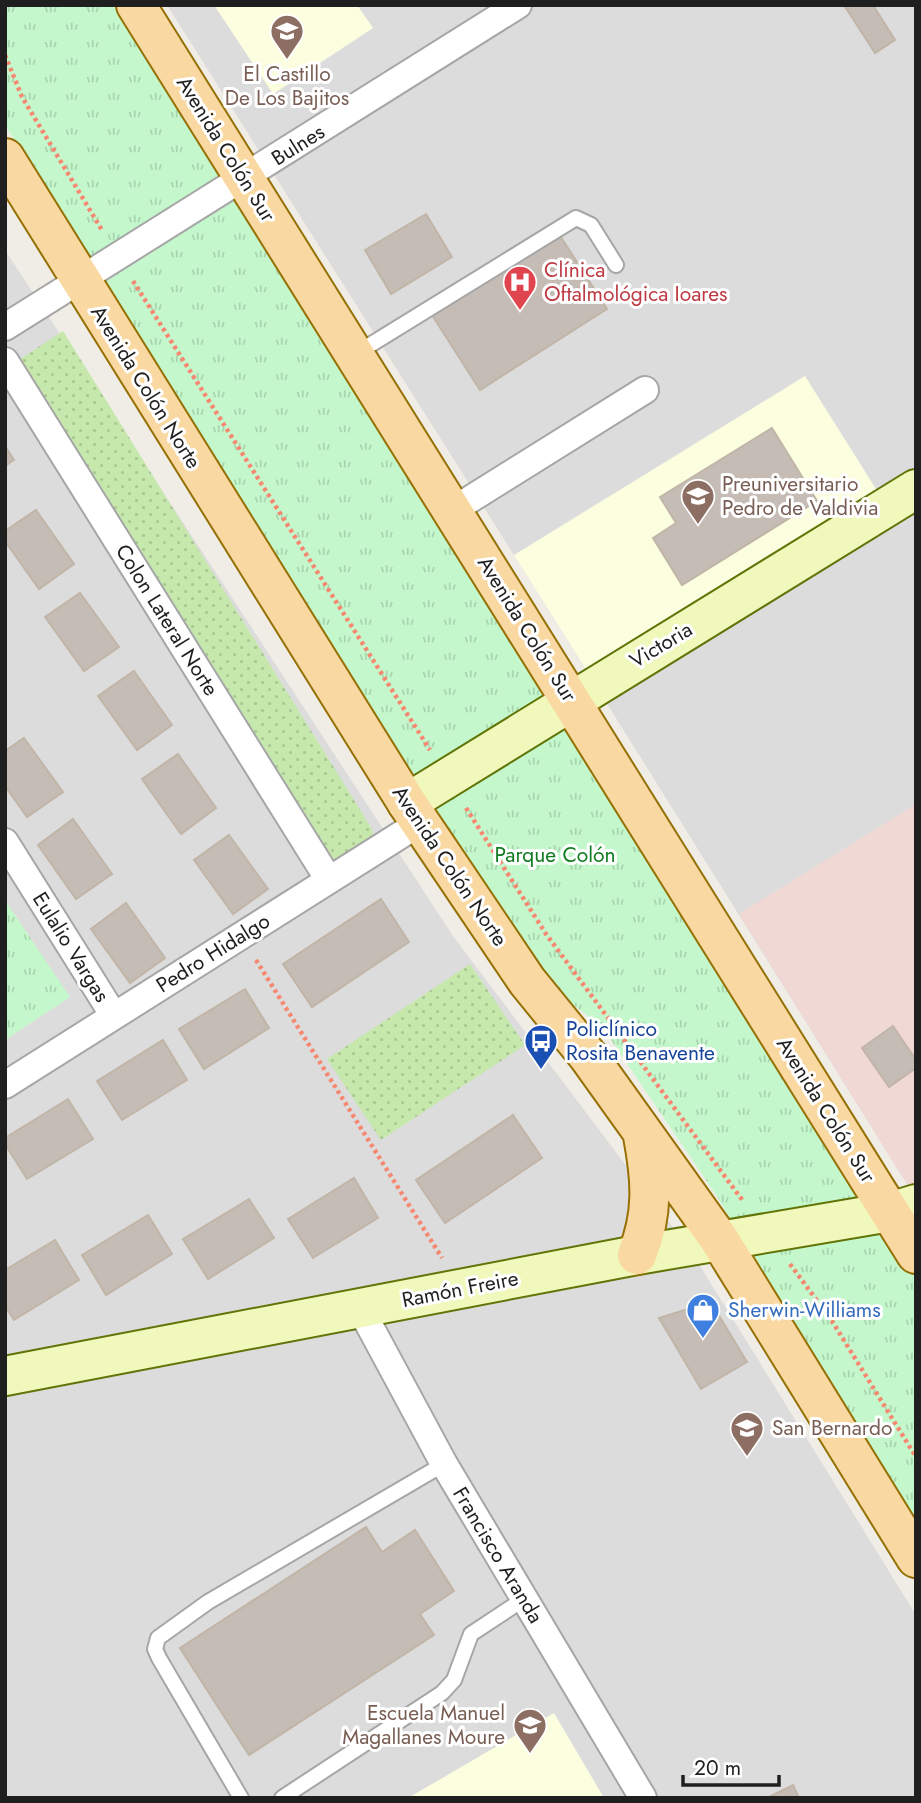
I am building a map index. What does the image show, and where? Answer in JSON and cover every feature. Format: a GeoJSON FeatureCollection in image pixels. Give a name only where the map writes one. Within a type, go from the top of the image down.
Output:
{"type":"FeatureCollection","features":[{"type":"Feature","properties":{"kind":"main road","name":"Avenida Colón Sur"},"geometry":{"type":"LineString","coordinates":[[136,5],[572,699],[903,1208],[916,1254]]}},
{"type":"Feature","properties":{"kind":"main road","name":"Avenida Colón Norte"},"geometry":{"type":"LineString","coordinates":[[5,158],[414,813],[527,981],[642,1130],[719,1239],[916,1558]]}},
{"type":"Feature","properties":{"kind":"main road","name":"Victoria"},"geometry":{"type":"LineString","coordinates":[[414,813],[572,699],[916,489]]}},
{"type":"Feature","properties":{"kind":"main road"},"geometry":{"type":"LineString","coordinates":[[637,1255],[650,1214],[651,1180],[642,1130]]}},
{"type":"Feature","properties":{"kind":"main road","name":"Ramón Freire"},"geometry":{"type":"LineString","coordinates":[[7,1372],[719,1239],[903,1208]]}},
{"type":"Feature","properties":{"kind":"street","name":"Bulnes"},"geometry":{"type":"LineString","coordinates":[[5,327],[517,5]]}},
{"type":"Feature","properties":{"kind":"street","name":"Colon Lateral Norte"},"geometry":{"type":"LineString","coordinates":[[5,361],[329,880]]}},
{"type":"Feature","properties":{"kind":"street"},"geometry":{"type":"LineString","coordinates":[[453,510],[645,390]]}},
{"type":"Feature","properties":{"kind":"street","name":"Pedro Hidalgo"},"geometry":{"type":"LineString","coordinates":[[5,1085],[329,880],[414,813]]}},
{"type":"Feature","properties":{"kind":"street","name":"Eulalio Vargas"},"geometry":{"type":"LineString","coordinates":[[5,842],[114,1016]]}},
{"type":"Feature","properties":{"kind":"street","name":"Francisco Aranda"},"geometry":{"type":"LineString","coordinates":[[360,1308],[444,1464],[643,1798]]}},
{"type":"Feature","properties":{"kind":"lane"},"geometry":{"type":"LineString","coordinates":[[355,355],[576,218],[591,225],[616,265]]}},
{"type":"Feature","properties":{"kind":"lane"},"geometry":{"type":"LineString","coordinates":[[241,1798],[159,1658],[155,1649],[158,1638],[208,1602],[444,1464]]}},
{"type":"Feature","properties":{"kind":"lane"},"geometry":{"type":"LineString","coordinates":[[282,1798],[442,1693],[454,1680],[471,1634],[524,1600]]}},
{"type":"Feature","properties":{"kind":"path"},"geometry":{"type":"LineString","coordinates":[[241,935],[461,1289]]}},
{"type":"Feature","properties":{"kind":"shaded area"},"geometry":{"type":"Polygon","coordinates":[[[167,5],[916,5],[916,1198],[514,555],[167,5]]]}},
{"type":"Feature","properties":{"kind":"shaded area","name":"El Castillo De Los Bajitos"},"geometry":{"type":"Polygon","coordinates":[[[214,5],[357,5],[373,28],[273,94],[214,5]]]}},
{"type":"Feature","properties":{"kind":"shaded area"},"geometry":{"type":"Polygon","coordinates":[[[5,250],[453,936],[692,1253],[916,1615],[916,1798],[5,1798],[5,250]]]}},
{"type":"Feature","properties":{"kind":"shaded area","name":"Preuniversitario Pedro de Valdivia"},"geometry":{"type":"Polygon","coordinates":[[[805,376],[881,497],[590,676],[514,555],[805,376]]]}},
{"type":"Feature","properties":{"kind":"shaded area"},"geometry":{"type":"Polygon","coordinates":[[[916,804],[916,1199],[739,914],[916,804]]]}},
{"type":"Feature","properties":{"kind":"shaded area","name":"Escuela Manuel Magallanes Moure"},"geometry":{"type":"Polygon","coordinates":[[[554,1713],[604,1798],[408,1798],[554,1713]]]}},
{"type":"Feature","properties":{"kind":"green space","name":"Parque Colón"},"geometry":{"type":"Polygon","coordinates":[[[5,5],[113,5],[916,1274],[916,1522],[774,1296],[718,1198],[609,1037],[538,976],[5,125],[5,5]]]}},
{"type":"Feature","properties":{"kind":"green space"},"geometry":{"type":"Polygon","coordinates":[[[63,331],[372,829],[373,841],[343,863],[332,861],[19,360],[63,331]]]}},
{"type":"Feature","properties":{"kind":"green space"},"geometry":{"type":"Polygon","coordinates":[[[5,900],[70,997],[5,1040],[5,900]]]}},
{"type":"Feature","properties":{"kind":"green space"},"geometry":{"type":"Polygon","coordinates":[[[470,964],[525,1045],[381,1140],[327,1059],[470,964]]]}},
{"type":"Feature","properties":{"kind":"building"},"geometry":{"type":"Polygon","coordinates":[[[844,5],[873,5],[895,40],[875,53],[844,5]]]}},
{"type":"Feature","properties":{"kind":"building"},"geometry":{"type":"Polygon","coordinates":[[[426,214],[452,257],[391,294],[365,250],[426,214]]]}},
{"type":"Feature","properties":{"kind":"building","name":"Clínica Oftalmológica Ioares"},"geometry":{"type":"Polygon","coordinates":[[[559,234],[607,309],[480,390],[432,315],[559,234]]]}},
{"type":"Feature","properties":{"kind":"building"},"geometry":{"type":"Polygon","coordinates":[[[772,428],[817,501],[682,585],[653,538],[676,523],[660,497],[772,428]]]}},
{"type":"Feature","properties":{"kind":"building"},"geometry":{"type":"Polygon","coordinates":[[[5,446],[14,460],[5,466],[5,446]]]}},
{"type":"Feature","properties":{"kind":"building"},"geometry":{"type":"Polygon","coordinates":[[[36,510],[74,564],[39,589],[5,541],[5,531],[36,510]]]}},
{"type":"Feature","properties":{"kind":"building"},"geometry":{"type":"Polygon","coordinates":[[[80,593],[119,647],[84,671],[45,617],[80,593]]]}},
{"type":"Feature","properties":{"kind":"building"},"geometry":{"type":"Polygon","coordinates":[[[134,671],[172,725],[137,750],[98,696],[134,671]]]}},
{"type":"Feature","properties":{"kind":"building"},"geometry":{"type":"Polygon","coordinates":[[[24,738],[63,792],[27,817],[5,786],[5,751],[24,738]]]}},
{"type":"Feature","properties":{"kind":"building"},"geometry":{"type":"Polygon","coordinates":[[[178,754],[216,808],[181,834],[142,779],[178,754]]]}},
{"type":"Feature","properties":{"kind":"building"},"geometry":{"type":"Polygon","coordinates":[[[73,819],[112,874],[76,899],[38,845],[73,819]]]}},
{"type":"Feature","properties":{"kind":"building"},"geometry":{"type":"Polygon","coordinates":[[[229,835],[268,889],[233,914],[194,860],[229,835]]]}},
{"type":"Feature","properties":{"kind":"building"},"geometry":{"type":"Polygon","coordinates":[[[381,899],[409,942],[312,1007],[283,964],[381,899]]]}},
{"type":"Feature","properties":{"kind":"building"},"geometry":{"type":"Polygon","coordinates":[[[126,903],[165,958],[130,983],[91,929],[126,903]]]}},
{"type":"Feature","properties":{"kind":"building"},"geometry":{"type":"Polygon","coordinates":[[[245,989],[269,1028],[204,1069],[179,1029],[245,989]]]}},
{"type":"Feature","properties":{"kind":"building"},"geometry":{"type":"Polygon","coordinates":[[[893,1026],[916,1060],[916,1068],[889,1087],[862,1048],[893,1026]]]}},
{"type":"Feature","properties":{"kind":"building"},"geometry":{"type":"Polygon","coordinates":[[[163,1040],[187,1080],[122,1120],[97,1081],[163,1040]]]}},
{"type":"Feature","properties":{"kind":"building"},"geometry":{"type":"Polygon","coordinates":[[[68,1099],[93,1139],[27,1179],[5,1144],[5,1138],[68,1099]]]}},
{"type":"Feature","properties":{"kind":"building"},"geometry":{"type":"Polygon","coordinates":[[[513,1115],[542,1158],[445,1223],[416,1180],[513,1115]]]}},
{"type":"Feature","properties":{"kind":"building"},"geometry":{"type":"Polygon","coordinates":[[[354,1178],[378,1218],[313,1258],[288,1219],[354,1178]]]}},
{"type":"Feature","properties":{"kind":"building"},"geometry":{"type":"Polygon","coordinates":[[[249,1199],[274,1238],[208,1279],[183,1239],[249,1199]]]}},
{"type":"Feature","properties":{"kind":"building"},"geometry":{"type":"Polygon","coordinates":[[[148,1215],[172,1254],[106,1295],[82,1255],[148,1215]]]}},
{"type":"Feature","properties":{"kind":"building"},"geometry":{"type":"Polygon","coordinates":[[[55,1240],[79,1280],[14,1320],[5,1306],[5,1270],[55,1240]]]}},
{"type":"Feature","properties":{"kind":"building","name":"Sherwin-Williams"},"geometry":{"type":"Polygon","coordinates":[[[703,1304],[715,1309],[747,1362],[701,1389],[659,1318],[703,1304]]]}},
{"type":"Feature","properties":{"kind":"building"},"geometry":{"type":"Polygon","coordinates":[[[366,1527],[382,1552],[415,1530],[454,1591],[420,1614],[434,1635],[249,1755],[180,1648],[366,1527]]]}},
{"type":"Feature","properties":{"kind":"building"},"geometry":{"type":"Polygon","coordinates":[[[793,1785],[799,1798],[767,1798],[793,1785]]]}},
{"type":"Feature","properties":{"kind":"place","name":"El Castillo De Los Bajitos"},"geometry":{"type":"Point","coordinates":[287,61]}},
{"type":"Feature","properties":{"kind":"place","name":"Clínica Oftalmológica Ioares"},"geometry":{"type":"Point","coordinates":[520,312]}},
{"type":"Feature","properties":{"kind":"place","name":"Preuniversitario Pedro de Valdivia"},"geometry":{"type":"Point","coordinates":[698,526]}},
{"type":"Feature","properties":{"kind":"place","name":"Policlínico Rosita Benavente"},"geometry":{"type":"Point","coordinates":[541,1071]}},
{"type":"Feature","properties":{"kind":"place","name":"Sherwin-Williams"},"geometry":{"type":"Point","coordinates":[703,1340]}},
{"type":"Feature","properties":{"kind":"place","name":"San Bernardo"},"geometry":{"type":"Point","coordinates":[747,1458]}},
{"type":"Feature","properties":{"kind":"place","name":"Escuela Manuel Magallanes Moure"},"geometry":{"type":"Point","coordinates":[530,1755]}}]}
